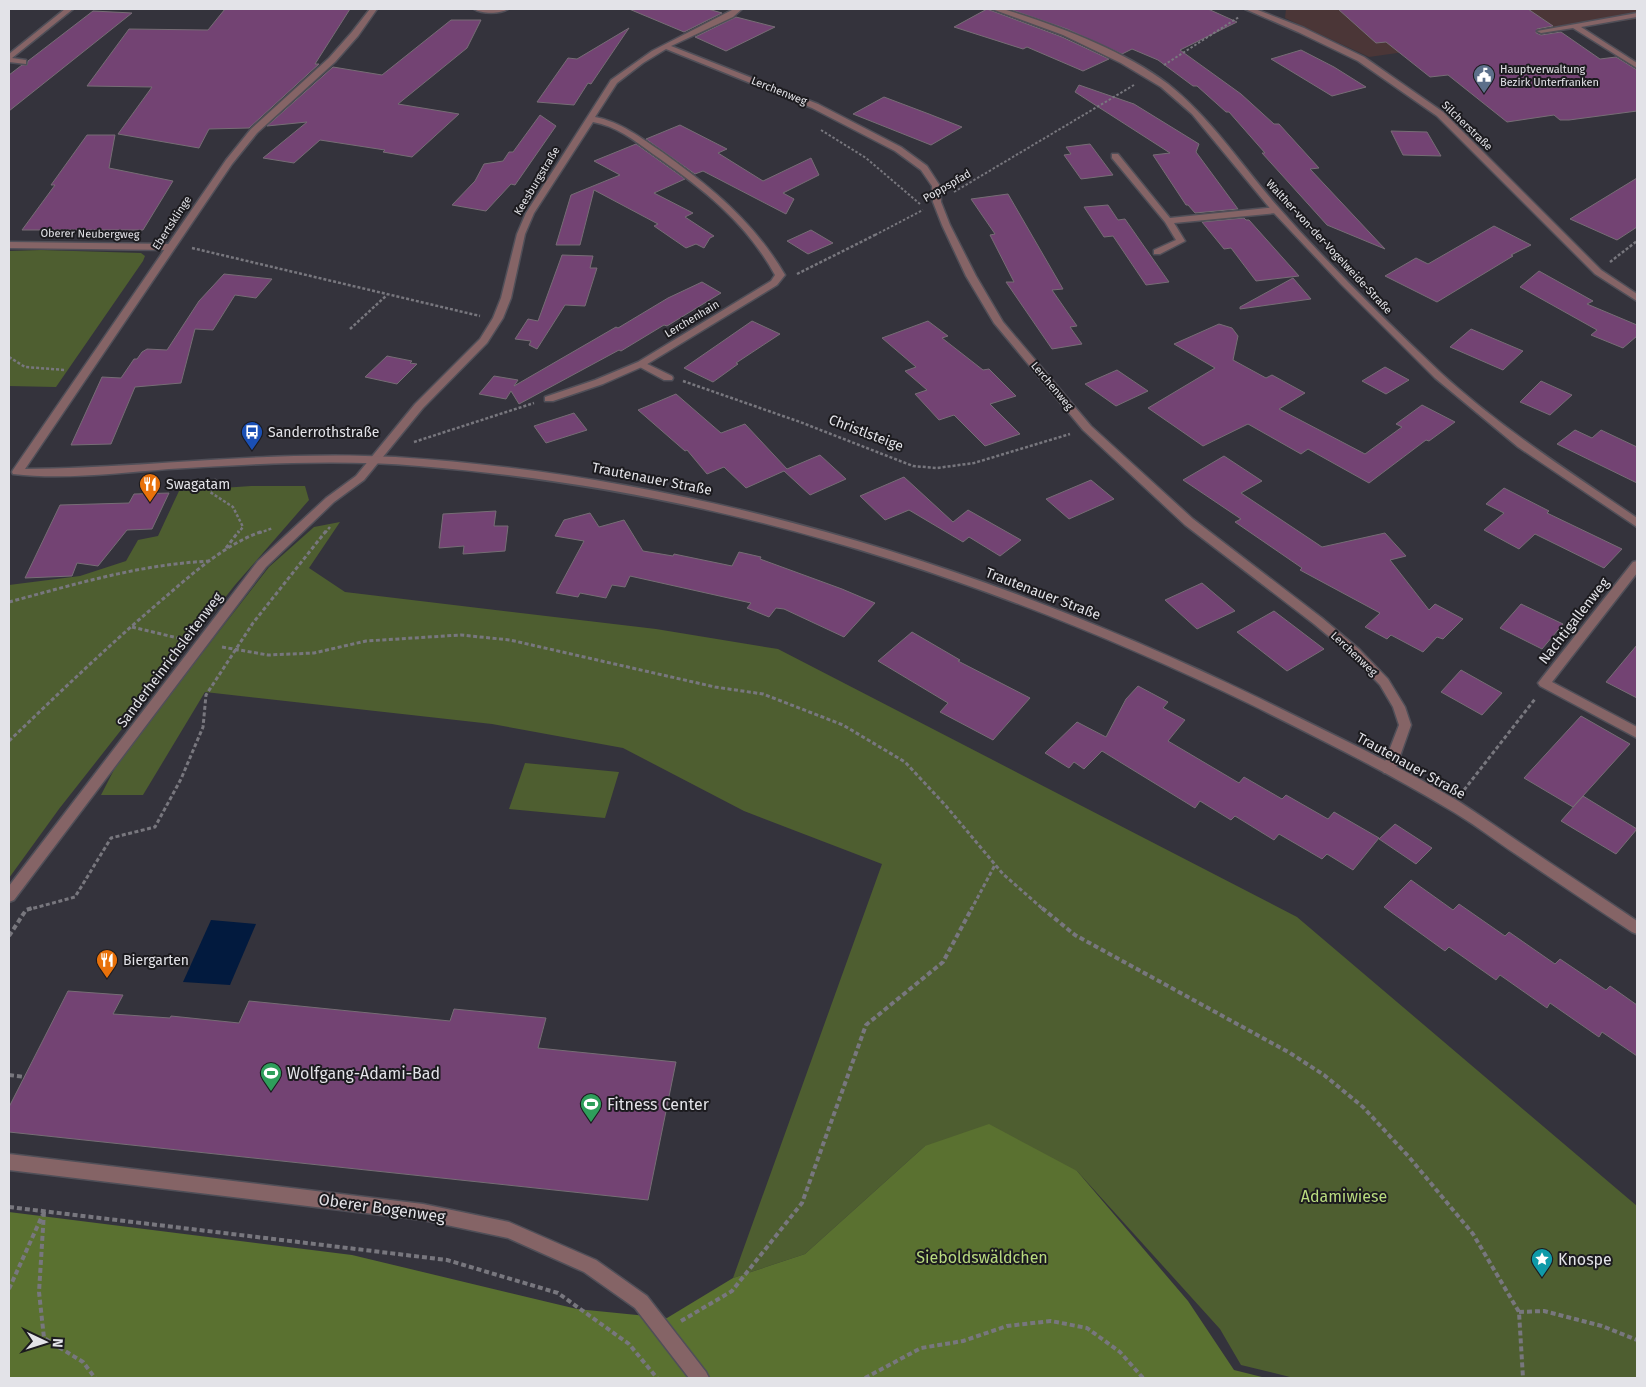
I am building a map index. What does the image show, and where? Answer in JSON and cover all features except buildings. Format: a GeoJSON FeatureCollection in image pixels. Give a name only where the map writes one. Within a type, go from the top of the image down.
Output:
{"type":"FeatureCollection","features":[{"type":"Feature","properties":{"kind":"street"},"geometry":{"type":"LineString","coordinates":[[9,58],[69,9]]}},
{"type":"Feature","properties":{"kind":"street","name":"Ebertsklinge"},"geometry":{"type":"LineString","coordinates":[[13,472],[86,372],[208,190],[250,135],[332,60],[355,34],[372,9]]}},
{"type":"Feature","properties":{"kind":"street"},"geometry":{"type":"LineString","coordinates":[[478,9],[504,9]]}},
{"type":"Feature","properties":{"kind":"street","name":"Keesburgstraße"},"geometry":{"type":"LineString","coordinates":[[375,461],[419,406],[484,341],[498,318],[506,298],[521,234],[530,213],[614,82],[629,67],[730,16],[738,9]]}},
{"type":"Feature","properties":{"kind":"street","name":"Walther-von-der-Vogelweide-Straße"},"geometry":{"type":"LineString","coordinates":[[996,9],[1033,20],[1066,33],[1150,75],[1196,112],[1276,210],[1344,282],[1439,376],[1522,445],[1637,523]]}},
{"type":"Feature","properties":{"kind":"street","name":"Silcherstraße"},"geometry":{"type":"LineString","coordinates":[[1252,9],[1361,59],[1440,114],[1598,272],[1637,298]]}},
{"type":"Feature","properties":{"kind":"street"},"geometry":{"type":"LineString","coordinates":[[1541,31],[1637,15]]}},
{"type":"Feature","properties":{"kind":"street"},"geometry":{"type":"LineString","coordinates":[[1574,26],[1637,66]]}},
{"type":"Feature","properties":{"kind":"street","name":"Lerchenweg"},"geometry":{"type":"LineString","coordinates":[[667,47],[815,106],[898,149],[924,168],[936,186],[937,202],[971,276],[999,322],[1087,428],[1189,522],[1318,621],[1355,652],[1384,682],[1399,707],[1405,725],[1389,769]]}},
{"type":"Feature","properties":{"kind":"street"},"geometry":{"type":"LineString","coordinates":[[9,58],[23,62]]}},
{"type":"Feature","properties":{"kind":"street"},"geometry":{"type":"LineString","coordinates":[[591,119],[601,120],[623,129],[704,185],[750,230],[780,275],[774,283]]}},
{"type":"Feature","properties":{"kind":"street"},"geometry":{"type":"LineString","coordinates":[[1115,156],[1168,221],[1181,241],[1157,252]]}},
{"type":"Feature","properties":{"kind":"street"},"geometry":{"type":"LineString","coordinates":[[1168,221],[1276,210]]}},
{"type":"Feature","properties":{"kind":"street","name":"Oberer Neubergweg"},"geometry":{"type":"LineString","coordinates":[[9,245],[171,247]]}},
{"type":"Feature","properties":{"kind":"street","name":"Lerchenhain"},"geometry":{"type":"LineString","coordinates":[[549,398],[599,382],[641,364],[774,283]]}},
{"type":"Feature","properties":{"kind":"street"},"geometry":{"type":"LineString","coordinates":[[641,364],[668,378]]}},
{"type":"Feature","properties":{"kind":"street"},"geometry":{"type":"LineString","coordinates":[[13,472],[59,473],[223,463],[346,459],[375,461]]}},
{"type":"Feature","properties":{"kind":"street","name":"Sanderheinrichsleitenweg"},"geometry":{"type":"LineString","coordinates":[[9,896],[262,564],[330,500],[360,478],[375,461]]}},
{"type":"Feature","properties":{"kind":"street","name":"Trautenauer Straße"},"geometry":{"type":"LineString","coordinates":[[375,461],[448,464],[621,486],[729,510],[838,538],[939,570],[1124,641],[1223,684],[1389,769],[1452,805],[1637,928]]}},
{"type":"Feature","properties":{"kind":"street","name":"Nachtigallenweg"},"geometry":{"type":"LineString","coordinates":[[1637,565],[1544,683],[1637,734]]}},
{"type":"Feature","properties":{"kind":"street","name":"Oberer Bogenweg"},"geometry":{"type":"LineString","coordinates":[[9,1162],[422,1212],[509,1230],[590,1266],[640,1302],[700,1378]]}},
{"type":"Feature","properties":{"kind":"path"},"geometry":{"type":"LineString","coordinates":[[1150,75],[1252,9]]}},
{"type":"Feature","properties":{"kind":"path","name":"Poppspfad"},"geometry":{"type":"LineString","coordinates":[[937,202],[1123,92]]}},
{"type":"Feature","properties":{"kind":"path","name":"Poppspfad"},"geometry":{"type":"LineString","coordinates":[[774,283],[822,263],[927,208],[913,200],[890,178],[851,147],[817,128]]}},
{"type":"Feature","properties":{"kind":"path"},"geometry":{"type":"LineString","coordinates":[[1612,260],[1637,241]]}},
{"type":"Feature","properties":{"kind":"path"},"geometry":{"type":"LineString","coordinates":[[171,247],[201,249],[387,295],[475,315],[498,318]]}},
{"type":"Feature","properties":{"kind":"path"},"geometry":{"type":"LineString","coordinates":[[350,329],[387,295]]}},
{"type":"Feature","properties":{"kind":"path"},"geometry":{"type":"LineString","coordinates":[[9,357],[25,367],[86,372]]}},
{"type":"Feature","properties":{"kind":"path","name":"Christlsteige"},"geometry":{"type":"LineString","coordinates":[[668,378],[678,379],[800,422],[913,466],[936,468],[974,463],[1087,428]]}},
{"type":"Feature","properties":{"kind":"path"},"geometry":{"type":"LineString","coordinates":[[408,445],[425,437],[549,398]]}},
{"type":"Feature","properties":{"kind":"path"},"geometry":{"type":"LineString","coordinates":[[223,463],[210,492],[233,508],[243,527],[224,551]]}},
{"type":"Feature","properties":{"kind":"path"},"geometry":{"type":"LineString","coordinates":[[9,936],[26,910],[75,897],[111,838],[155,827],[181,780],[202,727],[206,695],[253,623],[338,518],[330,500]]}},
{"type":"Feature","properties":{"kind":"path"},"geometry":{"type":"LineString","coordinates":[[9,741],[162,600],[224,551],[264,528],[302,526]]}},
{"type":"Feature","properties":{"kind":"path"},"geometry":{"type":"LineString","coordinates":[[9,602],[146,567],[179,561],[211,561]]}},
{"type":"Feature","properties":{"kind":"path"},"geometry":{"type":"LineString","coordinates":[[132,627],[268,656],[314,653],[366,641],[461,635],[510,640],[715,687],[763,694],[843,725],[905,762],[946,806],[995,864],[1051,916],[1075,935],[1290,1053],[1324,1075],[1363,1107],[1410,1157],[1473,1234],[1519,1312],[1523,1378]]}},
{"type":"Feature","properties":{"kind":"path"},"geometry":{"type":"LineString","coordinates":[[1452,805],[1536,697]]}},
{"type":"Feature","properties":{"kind":"path"},"geometry":{"type":"LineString","coordinates":[[663,1331],[732,1291],[802,1203],[866,1025],[943,962],[995,864]]}},
{"type":"Feature","properties":{"kind":"path"},"geometry":{"type":"LineString","coordinates":[[9,1075],[25,1076]]}},
{"type":"Feature","properties":{"kind":"path"},"geometry":{"type":"LineString","coordinates":[[9,1207],[447,1260],[558,1293],[629,1344],[657,1378]]}},
{"type":"Feature","properties":{"kind":"path"},"geometry":{"type":"LineString","coordinates":[[9,1289],[44,1212]]}},
{"type":"Feature","properties":{"kind":"path"},"geometry":{"type":"LineString","coordinates":[[44,1212],[39,1292],[44,1338],[83,1362],[95,1378]]}},
{"type":"Feature","properties":{"kind":"path"},"geometry":{"type":"LineString","coordinates":[[1519,1312],[1544,1311],[1602,1326],[1637,1340]]}},
{"type":"Feature","properties":{"kind":"path"},"geometry":{"type":"LineString","coordinates":[[865,1378],[921,1348],[963,1341],[1007,1326],[1051,1321],[1087,1328],[1120,1352],[1142,1378]]}},
{"type":"Feature","properties":{"kind":"shaded area"},"geometry":{"type":"Polygon","coordinates":[[[1286,9],[1637,9],[1637,19],[1369,57],[1285,18],[1286,9]]]}},
{"type":"Feature","properties":{"kind":"green space"},"geometry":{"type":"Polygon","coordinates":[[[9,251],[141,253],[145,256],[56,387],[9,386],[9,251]]]}},
{"type":"Feature","properties":{"kind":"green space"},"geometry":{"type":"Polygon","coordinates":[[[251,486],[305,486],[309,500],[235,585],[59,809],[9,878],[9,585],[80,576],[126,561],[138,540],[158,536],[179,491],[251,486]]]}},
{"type":"Feature","properties":{"kind":"green space","name":"Adamiwiese"},"geometry":{"type":"Polygon","coordinates":[[[340,522],[309,568],[345,592],[656,629],[778,649],[1297,917],[1637,1206],[1637,1378],[1294,1378],[1241,1365],[1220,1329],[1077,1171],[925,1146],[805,1254],[733,1278],[882,864],[744,811],[623,748],[492,724],[205,692],[143,795],[101,795],[119,760],[269,567],[314,527],[340,522]]]}},
{"type":"Feature","properties":{"kind":"green space"},"geometry":{"type":"Polygon","coordinates":[[[525,763],[619,772],[605,818],[509,809],[525,763]]]}},
{"type":"Feature","properties":{"kind":"green space","name":"Sieboldswäldchen"},"geometry":{"type":"Polygon","coordinates":[[[989,1124],[1077,1171],[1188,1301],[1234,1370],[1266,1378],[9,1378],[9,1212],[352,1255],[577,1309],[667,1318],[733,1278],[805,1254],[925,1146],[989,1124]]]}},
{"type":"Feature","properties":{"kind":"water"},"geometry":{"type":"Polygon","coordinates":[[[211,920],[256,924],[230,985],[183,982],[211,920]]]}},
{"type":"Feature","properties":{"kind":"place","name":"Hauptverwaltung Bezirk Unterfranken"},"geometry":{"type":"Point","coordinates":[1484,94]}},
{"type":"Feature","properties":{"kind":"place","name":"Sanderrothstraße"},"geometry":{"type":"Point","coordinates":[252,451]}},
{"type":"Feature","properties":{"kind":"place","name":"Swagatam"},"geometry":{"type":"Point","coordinates":[150,503]}},
{"type":"Feature","properties":{"kind":"place","name":"Biergarten"},"geometry":{"type":"Point","coordinates":[107,979]}},
{"type":"Feature","properties":{"kind":"place","name":"Wolfgang-Adami-Bad"},"geometry":{"type":"Point","coordinates":[271,1092]}},
{"type":"Feature","properties":{"kind":"place","name":"Fitness Center"},"geometry":{"type":"Point","coordinates":[591,1123]}},
{"type":"Feature","properties":{"kind":"place","name":"Knospe"},"geometry":{"type":"Point","coordinates":[1542,1278]}}]}
